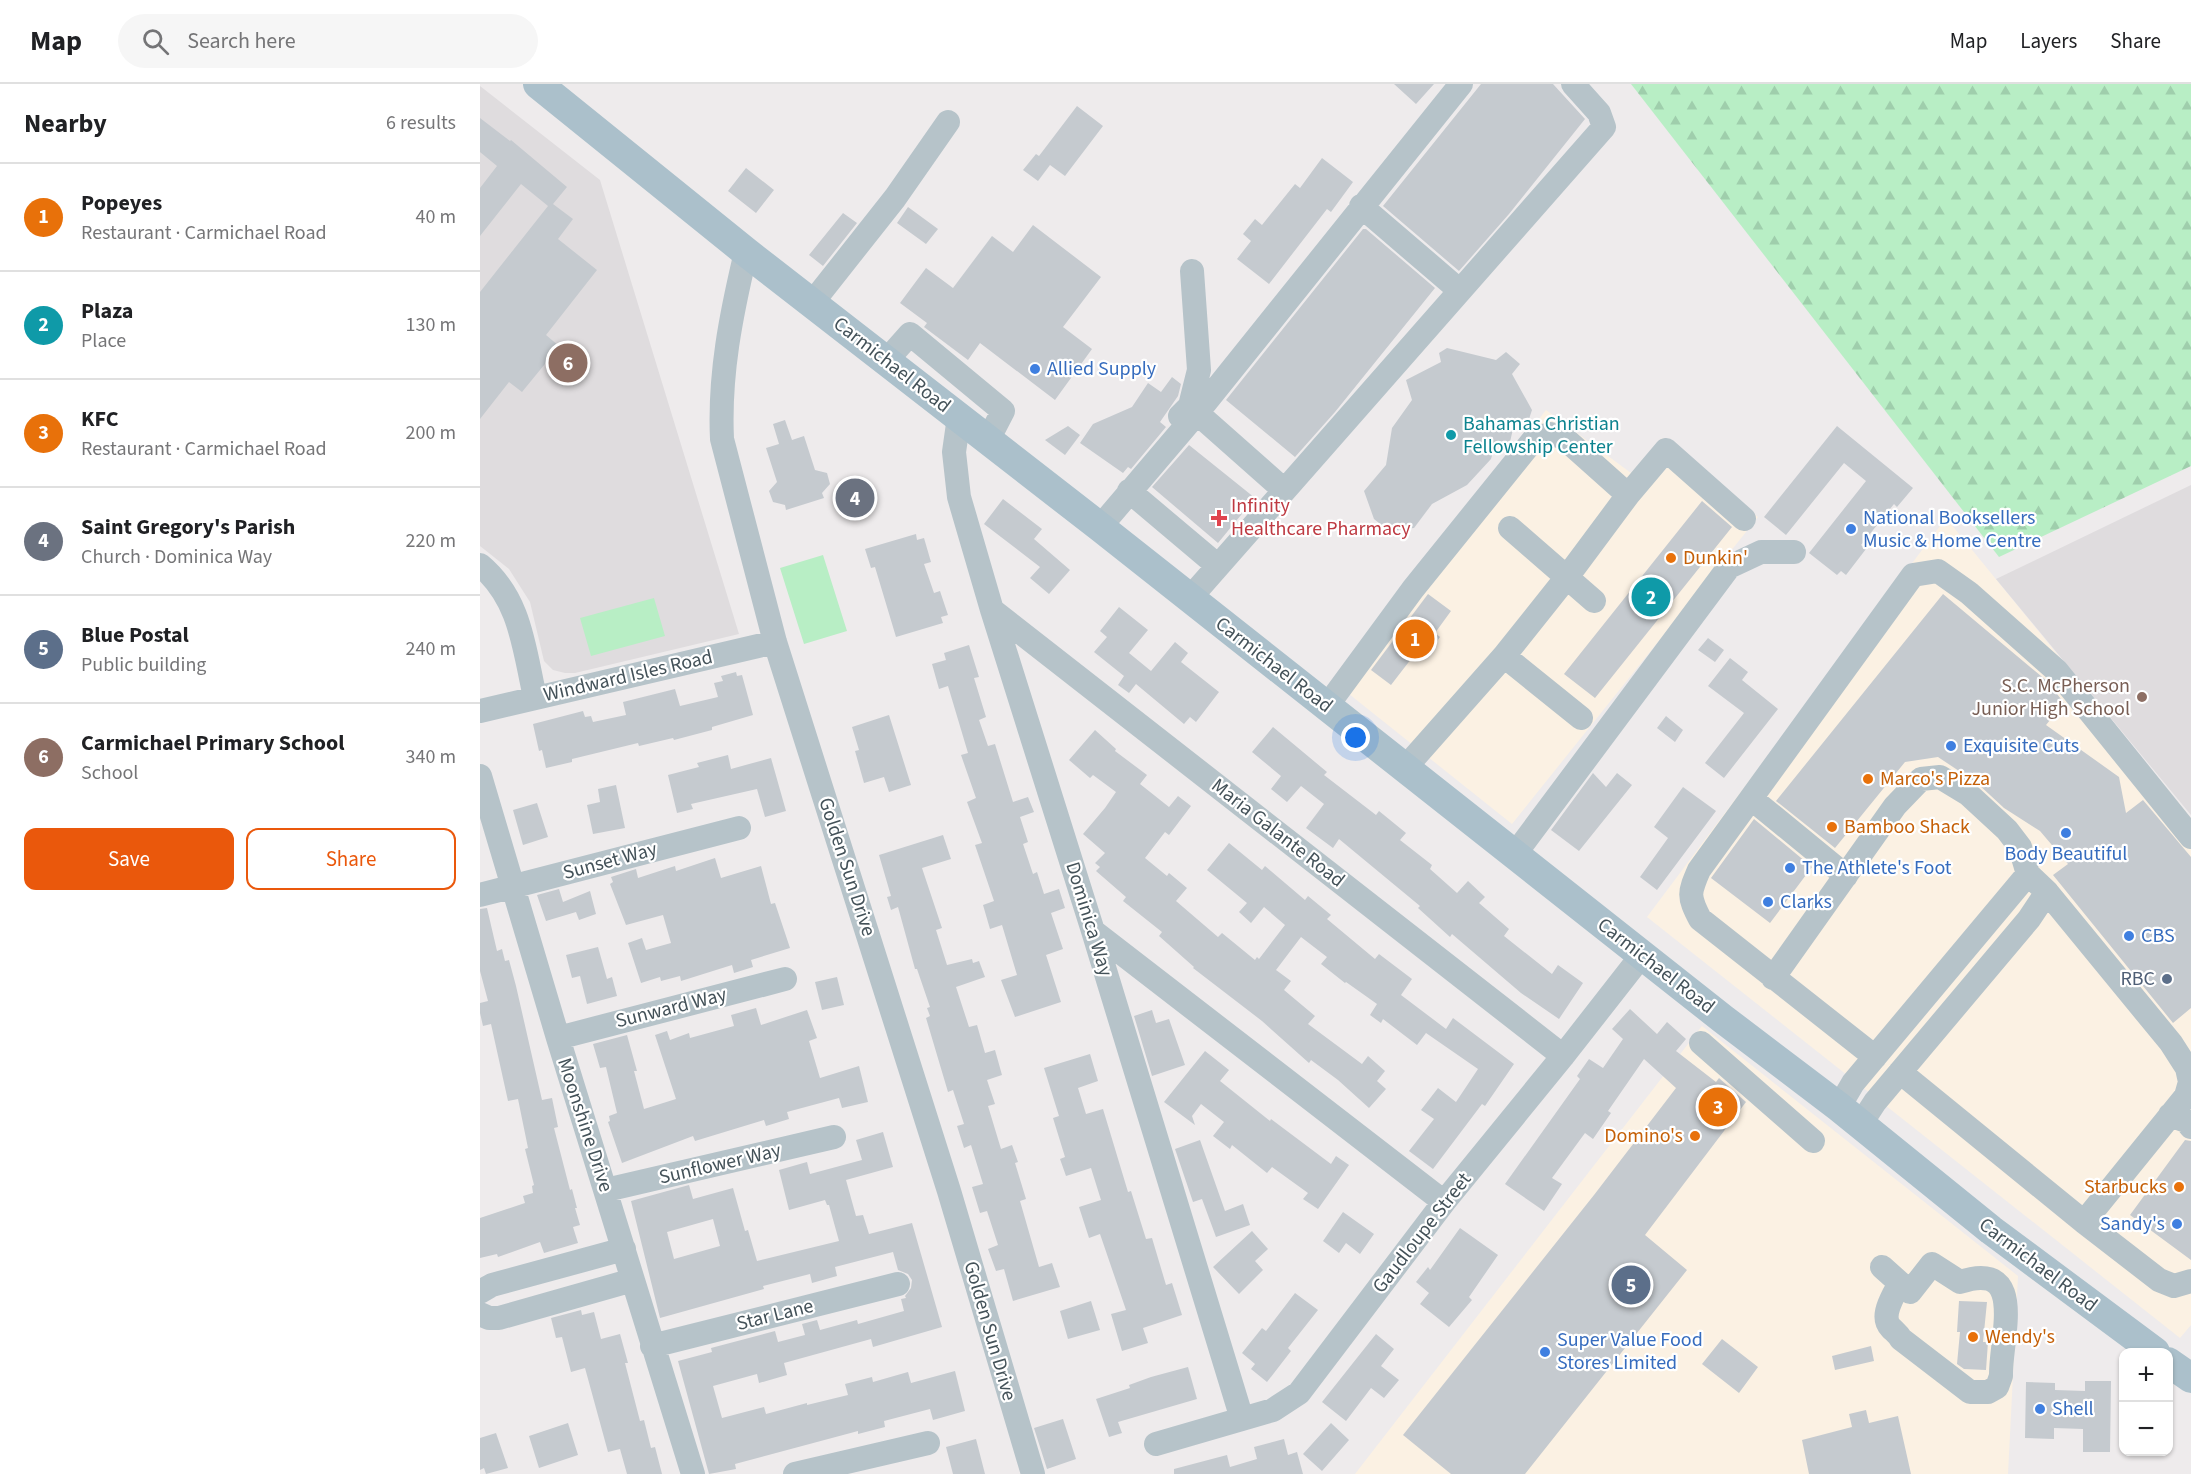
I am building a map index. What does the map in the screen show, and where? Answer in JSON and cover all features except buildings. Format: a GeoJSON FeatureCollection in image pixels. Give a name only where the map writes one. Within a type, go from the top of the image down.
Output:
{"type":"FeatureCollection","features":[{"type":"Feature","properties":{"kind":"main road","name":"Carmichael Road"},"geometry":{"type":"LineString","coordinates":[[538,84],[746,252],[1850,1116],[1991,1230],[2177,1364]]}},
{"type":"Feature","properties":{"kind":"street"},"geometry":{"type":"LineString","coordinates":[[1094,523],[1129,491],[1197,413],[1461,84]]}},
{"type":"Feature","properties":{"kind":"street"},"geometry":{"type":"LineString","coordinates":[[1190,598],[1604,127],[1599,113],[1573,84]]}},
{"type":"Feature","properties":{"kind":"street"},"geometry":{"type":"LineString","coordinates":[[812,303],[895,198],[948,122]]}},
{"type":"Feature","properties":{"kind":"street"},"geometry":{"type":"LineString","coordinates":[[1361,206],[1459,290]]}},
{"type":"Feature","properties":{"kind":"street","name":"Golden Sun Drive"},"geometry":{"type":"LineString","coordinates":[[746,252],[731,315],[722,377],[720,410],[722,440],[776,642],[949,1191],[1033,1474]]}},
{"type":"Feature","properties":{"kind":"street"},"geometry":{"type":"LineString","coordinates":[[1094,523],[1190,406],[1199,370],[1192,271]]}},
{"type":"Feature","properties":{"kind":"street"},"geometry":{"type":"LineString","coordinates":[[886,361],[910,334],[1003,411],[988,440]]}},
{"type":"Feature","properties":{"kind":"street"},"geometry":{"type":"LineString","coordinates":[[1197,413],[1284,490]]}},
{"type":"Feature","properties":{"kind":"street","name":"Dominica Way"},"geometry":{"type":"LineString","coordinates":[[959,417],[954,452],[957,488],[992,610],[1094,932],[1242,1419]]}},
{"type":"Feature","properties":{"kind":"street"},"geometry":{"type":"LineString","coordinates":[[1327,706],[1413,589],[1534,439],[1550,434],[1563,437],[1628,495]]}},
{"type":"Feature","properties":{"kind":"street"},"geometry":{"type":"LineString","coordinates":[[1405,768],[1504,656],[1628,495],[1666,450],[1744,519]]}},
{"type":"Feature","properties":{"kind":"street"},"geometry":{"type":"LineString","coordinates":[[1129,491],[1218,566]]}},
{"type":"Feature","properties":{"kind":"street"},"geometry":{"type":"LineString","coordinates":[[1510,528],[1594,601]]}},
{"type":"Feature","properties":{"kind":"street"},"geometry":{"type":"LineString","coordinates":[[1515,854],[1729,567],[1761,552],[1794,552]]}},
{"type":"Feature","properties":{"kind":"street"},"geometry":{"type":"LineString","coordinates":[[480,565],[498,582],[508,596],[516,616],[535,697]]}},
{"type":"Feature","properties":{"kind":"street"},"geometry":{"type":"LineString","coordinates":[[1875,1058],[1700,919],[1692,905],[1691,890],[1699,870],[1913,575],[1938,571],[1969,593],[2057,671],[2191,837]]}},
{"type":"Feature","properties":{"kind":"street","name":"Maria Galante Road"},"geometry":{"type":"LineString","coordinates":[[992,610],[1563,1056]]}},
{"type":"Feature","properties":{"kind":"street","name":"Windward Isles Road"},"geometry":{"type":"LineString","coordinates":[[480,711],[776,642]]}},
{"type":"Feature","properties":{"kind":"street"},"geometry":{"type":"LineString","coordinates":[[1504,656],[1581,718]]}},
{"type":"Feature","properties":{"kind":"street","name":"Moonshine Drive"},"geometry":{"type":"LineString","coordinates":[[480,776],[558,1038],[693,1474]]}},
{"type":"Feature","properties":{"kind":"street"},"geometry":{"type":"LineString","coordinates":[[1773,978],[1895,806],[1921,779],[1940,777],[1968,794],[2007,830],[2020,847],[2028,874],[2048,892],[2140,1004],[2171,1043],[2187,1068],[2190,1082],[2186,1096],[2084,1222]]}},
{"type":"Feature","properties":{"kind":"street"},"geometry":{"type":"LineString","coordinates":[[1747,804],[1758,804],[1846,876]]}},
{"type":"Feature","properties":{"kind":"street","name":"Sunset Way"},"geometry":{"type":"LineString","coordinates":[[480,895],[739,828]]}},
{"type":"Feature","properties":{"kind":"street"},"geometry":{"type":"LineString","coordinates":[[1850,1116],[1853,1083],[2028,874]]}},
{"type":"Feature","properties":{"kind":"street"},"geometry":{"type":"LineString","coordinates":[[1850,1116],[1875,1102],[2029,919],[2048,892]]}},
{"type":"Feature","properties":{"kind":"street"},"geometry":{"type":"LineString","coordinates":[[1094,932],[1444,1202]]}},
{"type":"Feature","properties":{"kind":"street","name":"Gaudloupe Street"},"geometry":{"type":"LineString","coordinates":[[1156,1444],[1274,1410],[1299,1393],[1444,1202],[1642,955]]}},
{"type":"Feature","properties":{"kind":"street","name":"Sunward Way"},"geometry":{"type":"LineString","coordinates":[[558,1038],[785,979]]}},
{"type":"Feature","properties":{"kind":"street"},"geometry":{"type":"LineString","coordinates":[[1701,1043],[1813,1141]]}},
{"type":"Feature","properties":{"kind":"street"},"geometry":{"type":"LineString","coordinates":[[1900,1072],[2159,1280],[2174,1286],[2191,1281]]}},
{"type":"Feature","properties":{"kind":"street"},"geometry":{"type":"LineString","coordinates":[[2170,1115],[2186,1122],[2191,1127]]}},
{"type":"Feature","properties":{"kind":"street","name":"Sunflower Way"},"geometry":{"type":"LineString","coordinates":[[606,1190],[834,1137]]}},
{"type":"Feature","properties":{"kind":"street"},"geometry":{"type":"LineString","coordinates":[[480,1292],[492,1285],[624,1249]]}},
{"type":"Feature","properties":{"kind":"street"},"geometry":{"type":"LineString","coordinates":[[1882,1267],[1910,1292],[1932,1264],[1960,1282],[1973,1278],[1993,1280],[2002,1288],[2006,1303],[2001,1376],[1997,1387],[1988,1392],[1970,1392],[1901,1339],[1890,1327],[1886,1314],[1895,1292]]}},
{"type":"Feature","properties":{"kind":"street"},"geometry":{"type":"LineString","coordinates":[[480,1314],[486,1318],[499,1318],[633,1280]]}},
{"type":"Feature","properties":{"kind":"street","name":"Star Lane"},"geometry":{"type":"LineString","coordinates":[[652,1346],[898,1284]]}},
{"type":"Feature","properties":{"kind":"street"},"geometry":{"type":"LineString","coordinates":[[795,1474],[928,1443]]}},
{"type":"Feature","properties":{"kind":"shaded area"},"geometry":{"type":"Polygon","coordinates":[[[480,86],[600,180],[739,634],[575,673],[553,670],[544,661],[530,602],[509,569],[480,546],[480,86]]]}},
{"type":"Feature","properties":{"kind":"shaded area"},"geometry":{"type":"Polygon","coordinates":[[[1546,410],[1631,473],[1662,438],[1758,517],[1512,824],[1334,682],[1546,410]]]}},
{"type":"Feature","properties":{"kind":"shaded area","name":"S.C. McPherson Junior High School"},"geometry":{"type":"Polygon","coordinates":[[[2191,485],[2191,815],[1996,579],[2191,485]]]}},
{"type":"Feature","properties":{"kind":"shaded area"},"geometry":{"type":"Polygon","coordinates":[[[1946,518],[2191,818],[2191,1325],[2180,1338],[1647,917],[1946,518]]]}},
{"type":"Feature","properties":{"kind":"shaded area"},"geometry":{"type":"Polygon","coordinates":[[[1702,1026],[2018,1276],[2008,1474],[1355,1474],[1702,1026]]]}},
{"type":"Feature","properties":{"kind":"green space"},"geometry":{"type":"Polygon","coordinates":[[[1631,84],[2191,84],[2191,466],[1999,557],[1631,84]]]}},
{"type":"Feature","properties":{"kind":"green space"},"geometry":{"type":"Polygon","coordinates":[[[823,555],[847,631],[804,644],[780,568],[823,555]]]}},
{"type":"Feature","properties":{"kind":"green space"},"geometry":{"type":"Polygon","coordinates":[[[654,598],[665,636],[591,656],[580,618],[654,598]]]}},
{"type":"Feature","properties":{"kind":"place","name":"Carmichael Primary School"},"geometry":{"type":"Point","coordinates":[568,363]}},
{"type":"Feature","properties":{"kind":"place","name":"Allied Supply"},"geometry":{"type":"Point","coordinates":[1035,369]}},
{"type":"Feature","properties":{"kind":"place","name":"Bahamas Christian Fellowship Center"},"geometry":{"type":"Point","coordinates":[1451,435]}},
{"type":"Feature","properties":{"kind":"place","name":"Saint Gregory's Parish"},"geometry":{"type":"Point","coordinates":[855,498]}},
{"type":"Feature","properties":{"kind":"place","name":"Infinity Healthcare Pharmacy"},"geometry":{"type":"Point","coordinates":[1219,518]}},
{"type":"Feature","properties":{"kind":"place","name":"National Booksellers Music & Home Centre"},"geometry":{"type":"Point","coordinates":[1851,529]}},
{"type":"Feature","properties":{"kind":"place","name":"Dunkin'"},"geometry":{"type":"Point","coordinates":[1671,558]}},
{"type":"Feature","properties":{"kind":"place","name":"Plaza"},"geometry":{"type":"Point","coordinates":[1651,597]}},
{"type":"Feature","properties":{"kind":"place","name":"Popeyes"},"geometry":{"type":"Point","coordinates":[1415,639]}},
{"type":"Feature","properties":{"kind":"place","name":"S.C. McPherson Junior High School"},"geometry":{"type":"Point","coordinates":[2142,697]}},
{"type":"Feature","properties":{"kind":"place","name":"Exquisite Cuts"},"geometry":{"type":"Point","coordinates":[1951,746]}},
{"type":"Feature","properties":{"kind":"place","name":"Marco's Pizza"},"geometry":{"type":"Point","coordinates":[1868,779]}},
{"type":"Feature","properties":{"kind":"place","name":"Bamboo Shack"},"geometry":{"type":"Point","coordinates":[1832,827]}},
{"type":"Feature","properties":{"kind":"place","name":"Body Beautiful"},"geometry":{"type":"Point","coordinates":[2066,833]}},
{"type":"Feature","properties":{"kind":"place","name":"The Athlete's Foot"},"geometry":{"type":"Point","coordinates":[1790,868]}},
{"type":"Feature","properties":{"kind":"place","name":"Clarks"},"geometry":{"type":"Point","coordinates":[1768,902]}},
{"type":"Feature","properties":{"kind":"place","name":"CBS"},"geometry":{"type":"Point","coordinates":[2129,936]}},
{"type":"Feature","properties":{"kind":"place","name":"RBC"},"geometry":{"type":"Point","coordinates":[2167,979]}},
{"type":"Feature","properties":{"kind":"place","name":"KFC"},"geometry":{"type":"Point","coordinates":[1718,1107]}},
{"type":"Feature","properties":{"kind":"place","name":"Domino's"},"geometry":{"type":"Point","coordinates":[1695,1136]}},
{"type":"Feature","properties":{"kind":"place","name":"Starbucks"},"geometry":{"type":"Point","coordinates":[2179,1187]}},
{"type":"Feature","properties":{"kind":"place","name":"Sandy's"},"geometry":{"type":"Point","coordinates":[2177,1224]}},
{"type":"Feature","properties":{"kind":"place","name":"Blue Postal"},"geometry":{"type":"Point","coordinates":[1631,1285]}},
{"type":"Feature","properties":{"kind":"place","name":"Wendy's"},"geometry":{"type":"Point","coordinates":[1973,1337]}},
{"type":"Feature","properties":{"kind":"place","name":"Super Value Food Stores Limited"},"geometry":{"type":"Point","coordinates":[1545,1352]}},
{"type":"Feature","properties":{"kind":"place","name":"Shell"},"geometry":{"type":"Point","coordinates":[2040,1409]}}]}
